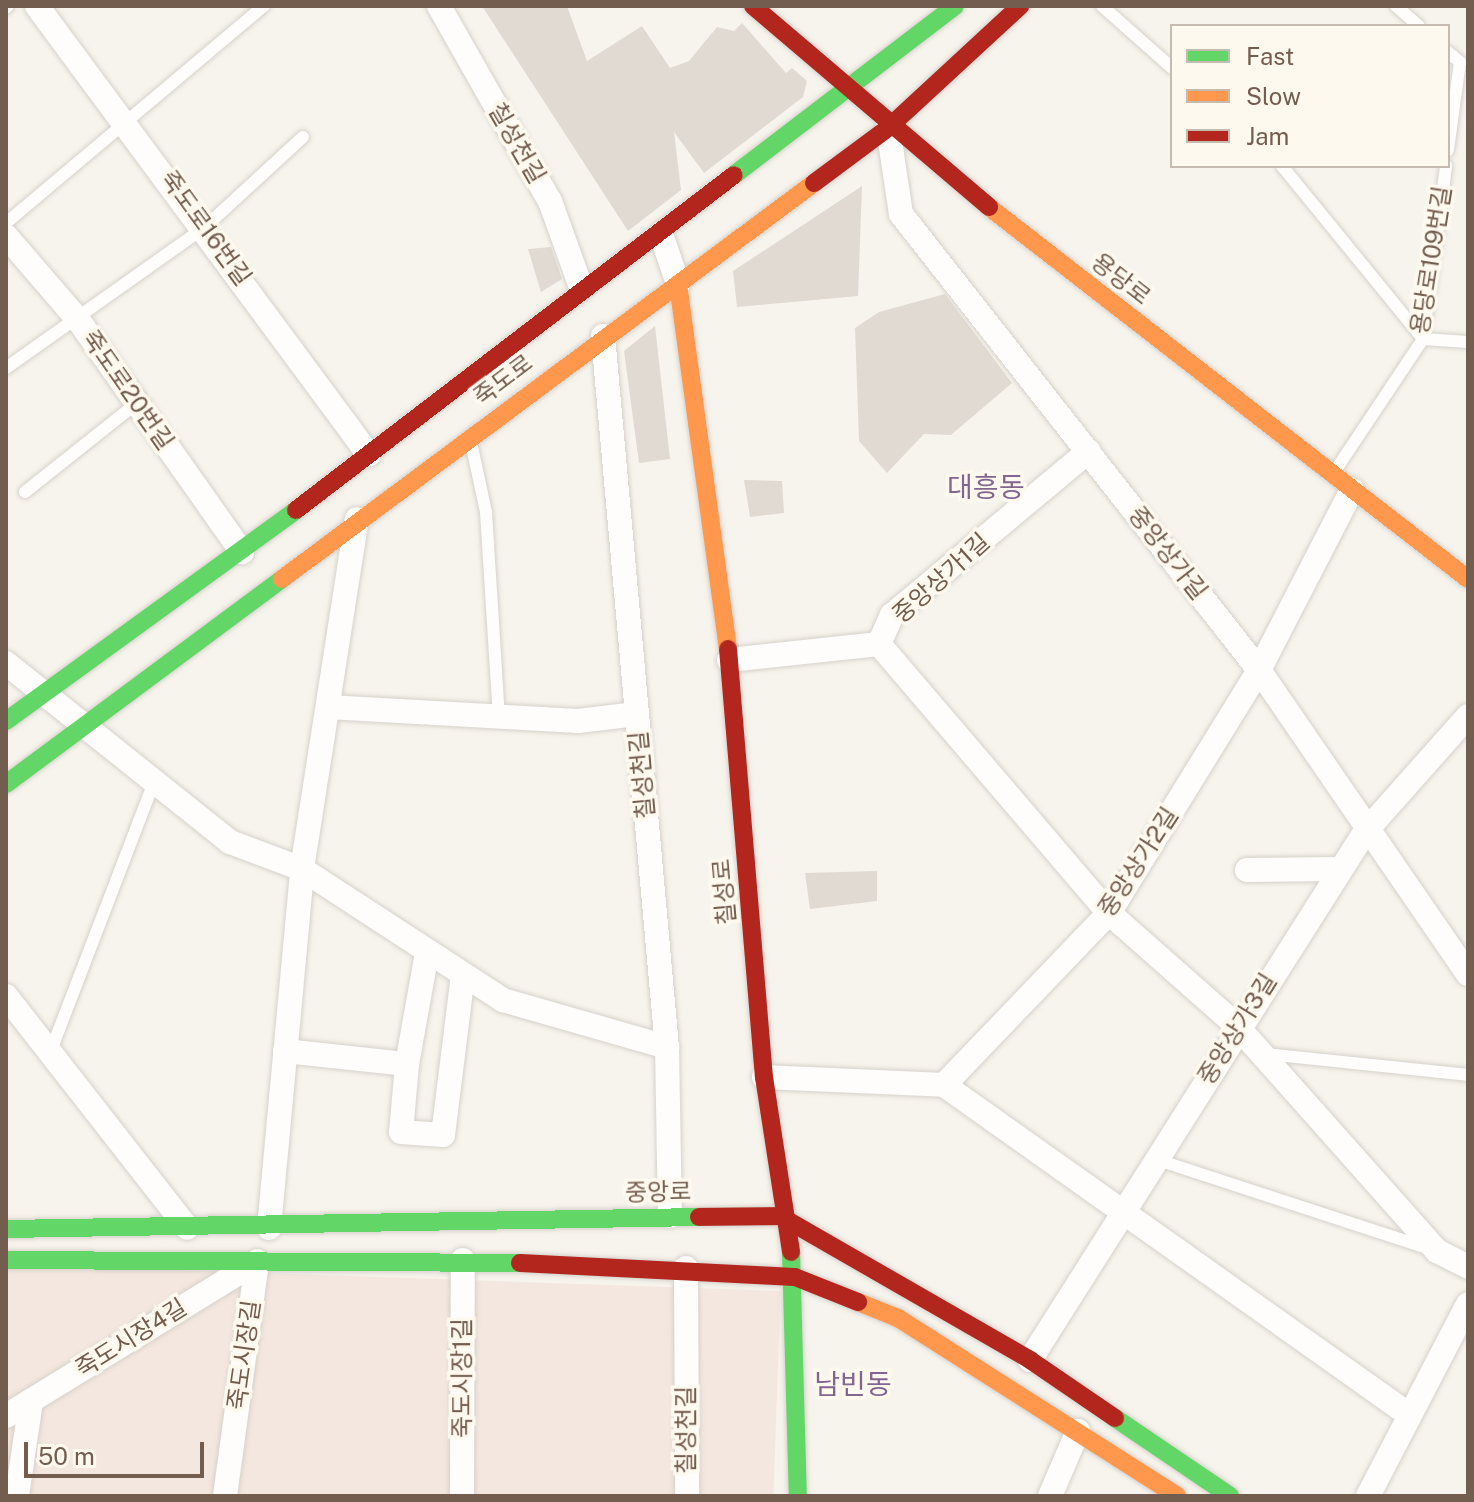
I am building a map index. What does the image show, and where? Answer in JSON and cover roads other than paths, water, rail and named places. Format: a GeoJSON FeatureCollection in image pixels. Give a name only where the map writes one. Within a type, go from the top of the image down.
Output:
{"type":"FeatureCollection","features":[{"type":"Feature","properties":{"kind":"main road","name":"용당로"},"geometry":{"type":"LineString","coordinates":[[753,6],[853,90],[888,128],[1468,579]]}},
{"type":"Feature","properties":{"kind":"main road","name":"죽도로"},"geometry":{"type":"LineString","coordinates":[[6,721],[38,693],[242,552],[581,287],[661,234],[853,90],[955,6]]}},
{"type":"Feature","properties":{"kind":"main road","name":"죽도로"},"geometry":{"type":"LineString","coordinates":[[6,784],[469,435],[888,128],[1020,6]]}},
{"type":"Feature","properties":{"kind":"main road","name":"칠성로"},"geometry":{"type":"LineString","coordinates":[[678,284],[729,660],[764,1077],[780,1216],[795,1277],[798,1496]]}},
{"type":"Feature","properties":{"kind":"main road","name":"중앙로"},"geometry":{"type":"LineString","coordinates":[[6,1229],[269,1228],[670,1216],[780,1216],[1030,1360],[1230,1496]]}},
{"type":"Feature","properties":{"kind":"main road"},"geometry":{"type":"LineString","coordinates":[[6,1260],[463,1260],[686,1268],[795,1277],[898,1318],[1177,1496]]}},
{"type":"Feature","properties":{"kind":"street","name":"죽도로16번길"},"geometry":{"type":"LineString","coordinates":[[37,6],[126,119],[369,455]]}},
{"type":"Feature","properties":{"kind":"street","name":"칠성천길"},"geometry":{"type":"LineString","coordinates":[[439,6],[550,201],[581,287]]}},
{"type":"Feature","properties":{"kind":"street","name":"중앙상가길"},"geometry":{"type":"LineString","coordinates":[[888,128],[901,214],[1259,670],[1365,832],[1468,974]]}},
{"type":"Feature","properties":{"kind":"street"},"geometry":{"type":"LineString","coordinates":[[661,234],[678,284]]}},
{"type":"Feature","properties":{"kind":"street","name":"죽도로20번길"},"geometry":{"type":"LineString","coordinates":[[6,236],[77,318],[242,552]]}},
{"type":"Feature","properties":{"kind":"street","name":"칠성천길"},"geometry":{"type":"LineString","coordinates":[[603,336],[667,1047],[670,1216]]}},
{"type":"Feature","properties":{"kind":"street","name":"중앙상가1길"},"geometry":{"type":"LineString","coordinates":[[729,660],[879,644],[892,615],[1089,451]]}},
{"type":"Feature","properties":{"kind":"street","name":"중앙상가2길"},"geometry":{"type":"LineString","coordinates":[[944,1085],[1109,913],[1259,670],[1352,490]]}},
{"type":"Feature","properties":{"kind":"street"},"geometry":{"type":"LineString","coordinates":[[269,1228],[302,869],[357,519]]}},
{"type":"Feature","properties":{"kind":"street"},"geometry":{"type":"LineString","coordinates":[[879,644],[1109,913],[1237,1026],[1437,1251],[1468,1267]]}},
{"type":"Feature","properties":{"kind":"street"},"geometry":{"type":"LineString","coordinates":[[6,663],[38,693],[88,723],[230,842],[302,869],[503,1000],[667,1047]]}},
{"type":"Feature","properties":{"kind":"street"},"geometry":{"type":"LineString","coordinates":[[328,707],[499,719],[637,714]]}},
{"type":"Feature","properties":{"kind":"street","name":"중앙상가3길"},"geometry":{"type":"LineString","coordinates":[[1030,1360],[1124,1219],[1237,1026],[1365,832],[1468,716]]}},
{"type":"Feature","properties":{"kind":"street"},"geometry":{"type":"LineString","coordinates":[[1247,870],[1340,869]]}},
{"type":"Feature","properties":{"kind":"street"},"geometry":{"type":"LineString","coordinates":[[427,953],[407,1064],[401,1132],[443,1135],[463,975]]}},
{"type":"Feature","properties":{"kind":"street"},"geometry":{"type":"LineString","coordinates":[[6,996],[187,1228]]}},
{"type":"Feature","properties":{"kind":"street"},"geometry":{"type":"LineString","coordinates":[[285,1051],[407,1064]]}},
{"type":"Feature","properties":{"kind":"street"},"geometry":{"type":"LineString","coordinates":[[764,1077],[944,1085],[1124,1219],[1408,1414]]}},
{"type":"Feature","properties":{"kind":"street","name":"죽도시장1길"},"geometry":{"type":"LineString","coordinates":[[462,1496],[463,1260]]}},
{"type":"Feature","properties":{"kind":"street","name":"죽도시장4길"},"geometry":{"type":"LineString","coordinates":[[6,1416],[257,1261]]}},
{"type":"Feature","properties":{"kind":"street","name":"죽도시장길"},"geometry":{"type":"LineString","coordinates":[[225,1496],[257,1261]]}},
{"type":"Feature","properties":{"kind":"street","name":"칠성천길"},"geometry":{"type":"LineString","coordinates":[[686,1268],[687,1496]]}},
{"type":"Feature","properties":{"kind":"street"},"geometry":{"type":"LineString","coordinates":[[1368,1496],[1408,1414],[1468,1304]]}},
{"type":"Feature","properties":{"kind":"street"},"geometry":{"type":"LineString","coordinates":[[17,1496],[31,1401]]}},
{"type":"Feature","properties":{"kind":"street"},"geometry":{"type":"LineString","coordinates":[[1050,1496],[1078,1431]]}},
{"type":"Feature","properties":{"kind":"lane"},"geometry":{"type":"LineString","coordinates":[[6,223],[264,6]]}},
{"type":"Feature","properties":{"kind":"lane"},"geometry":{"type":"LineString","coordinates":[[1102,6],[1170,66]]}},
{"type":"Feature","properties":{"kind":"lane"},"geometry":{"type":"LineString","coordinates":[[1396,6],[1417,24]]}},
{"type":"Feature","properties":{"kind":"lane"},"geometry":{"type":"LineString","coordinates":[[1450,54],[1460,62],[1450,135]]}},
{"type":"Feature","properties":{"kind":"lane"},"geometry":{"type":"LineString","coordinates":[[6,368],[205,227],[303,137]]}},
{"type":"Feature","properties":{"kind":"lane"},"geometry":{"type":"LineString","coordinates":[[1284,168],[1423,339],[1468,342]]}},
{"type":"Feature","properties":{"kind":"lane","name":"용당로109번길"},"geometry":{"type":"LineString","coordinates":[[1333,473],[1423,339],[1446,168]]}},
{"type":"Feature","properties":{"kind":"lane"},"geometry":{"type":"LineString","coordinates":[[25,492],[137,403]]}},
{"type":"Feature","properties":{"kind":"lane"},"geometry":{"type":"LineString","coordinates":[[469,435],[486,512],[499,719]]}},
{"type":"Feature","properties":{"kind":"lane"},"geometry":{"type":"LineString","coordinates":[[50,1053],[155,780]]}},
{"type":"Feature","properties":{"kind":"lane"},"geometry":{"type":"LineString","coordinates":[[1263,1053],[1468,1075]]}},
{"type":"Feature","properties":{"kind":"lane"},"geometry":{"type":"LineString","coordinates":[[1158,1160],[1437,1251]]}},
{"type":"Feature","properties":{"kind":"district","name":"대흥동"},"geometry":{"type":"Point","coordinates":[986,487]}},
{"type":"Feature","properties":{"kind":"district","name":"남빈동"},"geometry":{"type":"Point","coordinates":[853,1384]}}]}
